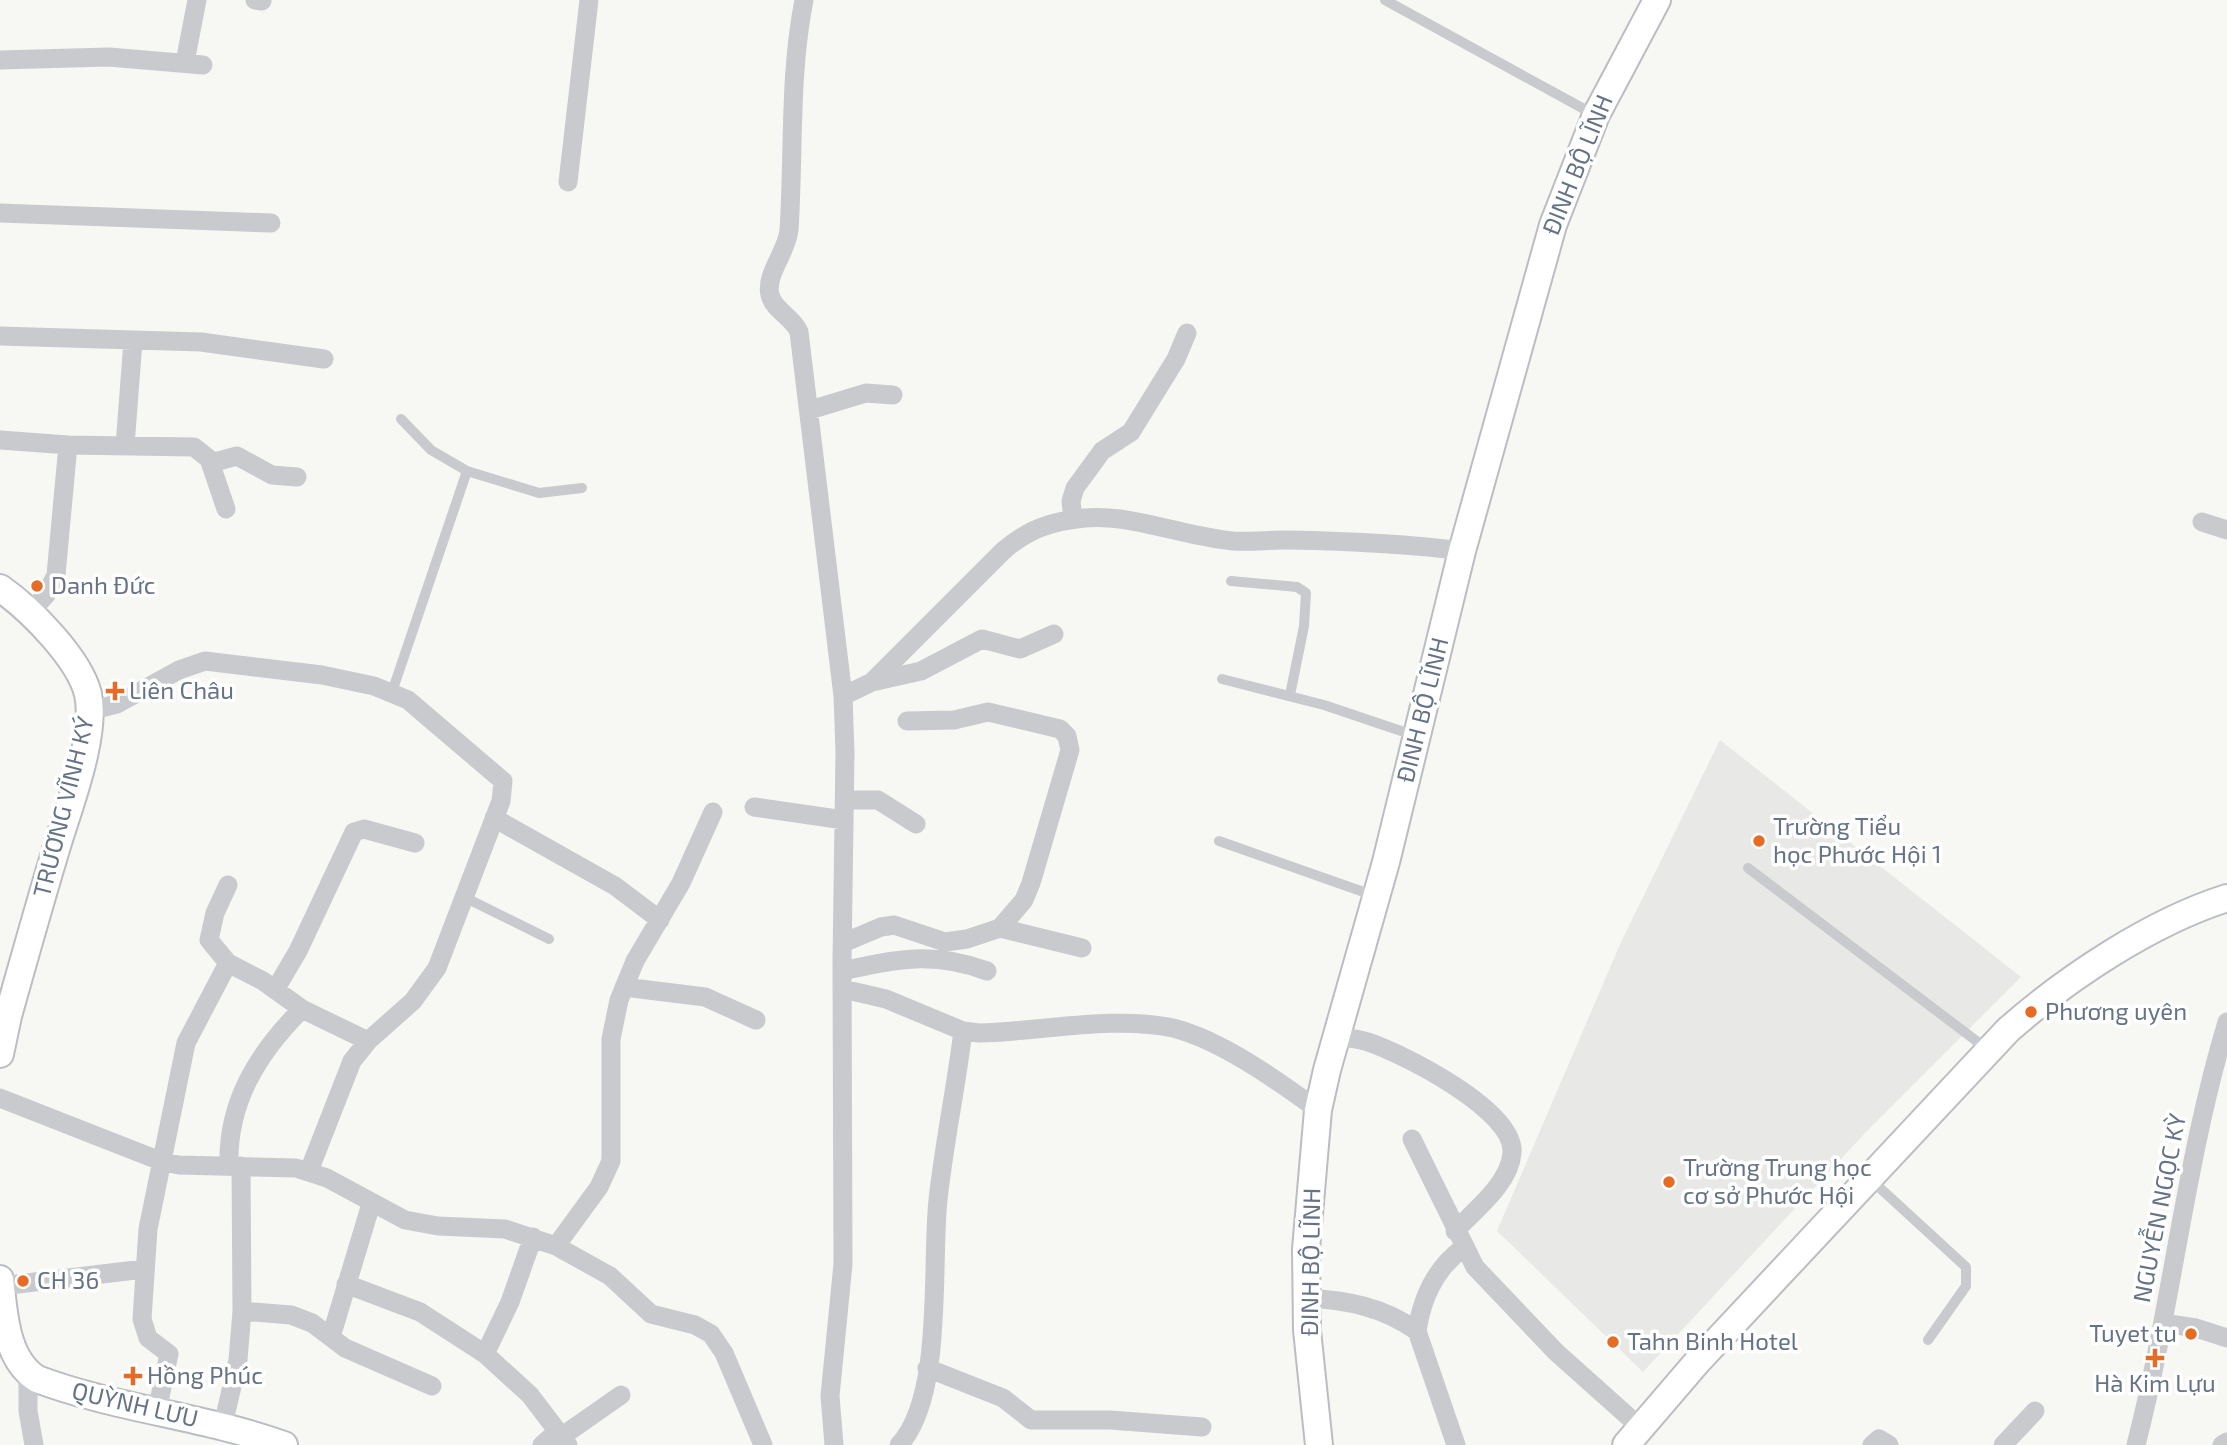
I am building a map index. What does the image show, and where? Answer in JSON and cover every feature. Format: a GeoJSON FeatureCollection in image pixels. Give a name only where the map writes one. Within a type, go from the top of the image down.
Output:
{"type":"FeatureCollection","features":[{"type":"Feature","properties":{"kind":"main road","name":"ĐINH BỘ LĨNH"},"geometry":{"type":"LineString","coordinates":[[1319,1445],[1306,1298],[1306,1249],[1318,1110],[1376,897],[1462,551],[1553,225],[1565,187],[1596,115],[1657,0]]}},
{"type":"Feature","properties":{"kind":"main road","name":"TRƯƠNG VĨNH KÝ"},"geometry":{"type":"LineString","coordinates":[[0,588],[29,612],[79,673],[88,697],[89,711],[69,805],[4,1015],[0,1054]]}},
{"type":"Feature","properties":{"kind":"main road"},"geometry":{"type":"LineString","coordinates":[[1633,1437],[1698,1361],[1988,1049],[2027,1013],[2106,959],[2165,925],[2227,898]]}},
{"type":"Feature","properties":{"kind":"main road"},"geometry":{"type":"LineString","coordinates":[[0,1279],[10,1339],[28,1373]]}},
{"type":"Feature","properties":{"kind":"main road","name":"QUỲNH LƯU"},"geometry":{"type":"LineString","coordinates":[[28,1373],[61,1388],[223,1425],[284,1445]]}},
{"type":"Feature","properties":{"kind":"street"},"geometry":{"type":"LineString","coordinates":[[0,60],[110,57],[194,64],[197,0]]}},
{"type":"Feature","properties":{"kind":"street"},"geometry":{"type":"LineString","coordinates":[[255,0],[262,1]]}},
{"type":"Feature","properties":{"kind":"street"},"geometry":{"type":"LineString","coordinates":[[568,182],[589,0]]}},
{"type":"Feature","properties":{"kind":"street"},"geometry":{"type":"LineString","coordinates":[[804,0],[792,83],[794,129],[788,240],[769,285],[775,306],[795,324],[799,332],[810,410],[827,583],[843,696],[843,1264],[830,1396],[834,1445]]}},
{"type":"Feature","properties":{"kind":"street"},"geometry":{"type":"LineString","coordinates":[[0,213],[271,223]]}},
{"type":"Feature","properties":{"kind":"street"},"geometry":{"type":"LineString","coordinates":[[1073,519],[1071,501],[1075,488],[1102,452],[1131,432],[1176,359],[1186,333]]}},
{"type":"Feature","properties":{"kind":"street"},"geometry":{"type":"LineString","coordinates":[[0,336],[201,342],[324,359]]}},
{"type":"Feature","properties":{"kind":"street"},"geometry":{"type":"LineString","coordinates":[[125,446],[132,341]]}},
{"type":"Feature","properties":{"kind":"street"},"geometry":{"type":"LineString","coordinates":[[810,410],[866,393],[893,396]]}},
{"type":"Feature","properties":{"kind":"street"},"geometry":{"type":"LineString","coordinates":[[0,440],[68,445],[194,447],[205,454],[211,463],[226,509]]}},
{"type":"Feature","properties":{"kind":"street"},"geometry":{"type":"LineString","coordinates":[[29,612],[47,595],[56,575],[68,445]]}},
{"type":"Feature","properties":{"kind":"street"},"geometry":{"type":"LineString","coordinates":[[211,463],[237,456],[272,475],[297,477]]}},
{"type":"Feature","properties":{"kind":"street"},"geometry":{"type":"LineString","coordinates":[[872,682],[912,639],[1020,536],[1033,528],[1073,519],[1116,519],[1200,537],[1236,541],[1386,543],[1462,551]]}},
{"type":"Feature","properties":{"kind":"street"},"geometry":{"type":"LineString","coordinates":[[2202,522],[2227,530]]}},
{"type":"Feature","properties":{"kind":"street"},"geometry":{"type":"LineString","coordinates":[[843,696],[872,682],[911,675],[982,639],[1020,649],[1054,634]]}},
{"type":"Feature","properties":{"kind":"street"},"geometry":{"type":"LineString","coordinates":[[89,711],[117,704],[179,670],[205,661],[322,675],[392,692],[424,712],[501,777],[503,793],[466,898],[429,983],[401,1014],[368,1041],[344,1077],[309,1171]]}},
{"type":"Feature","properties":{"kind":"street"},"geometry":{"type":"LineString","coordinates":[[843,943],[888,926],[945,942],[967,939],[1000,928],[1024,900],[1031,883],[1070,742],[1060,729],[996,713],[947,720],[907,721]]}},
{"type":"Feature","properties":{"kind":"street"},"geometry":{"type":"LineString","coordinates":[[845,800],[878,800],[916,824]]}},
{"type":"Feature","properties":{"kind":"street"},"geometry":{"type":"LineString","coordinates":[[754,807],[844,820]]}},
{"type":"Feature","properties":{"kind":"street"},"geometry":{"type":"LineString","coordinates":[[556,1247],[599,1187],[611,1161],[611,1039],[624,987],[635,961],[681,883],[713,812]]}},
{"type":"Feature","properties":{"kind":"street"},"geometry":{"type":"LineString","coordinates":[[494,818],[615,886],[660,919]]}},
{"type":"Feature","properties":{"kind":"street"},"geometry":{"type":"LineString","coordinates":[[275,990],[298,951],[354,832],[364,829],[415,843]]}},
{"type":"Feature","properties":{"kind":"street"},"geometry":{"type":"LineString","coordinates":[[228,885],[215,913],[209,940],[228,963],[302,1009],[368,1041]]}},
{"type":"Feature","properties":{"kind":"street"},"geometry":{"type":"LineString","coordinates":[[1000,928],[1082,948]]}},
{"type":"Feature","properties":{"kind":"street"},"geometry":{"type":"LineString","coordinates":[[843,980],[919,957],[963,962],[988,971]]}},
{"type":"Feature","properties":{"kind":"street"},"geometry":{"type":"LineString","coordinates":[[157,1411],[169,1354],[148,1338],[142,1319],[148,1228],[186,1043],[228,963]]}},
{"type":"Feature","properties":{"kind":"street"},"geometry":{"type":"LineString","coordinates":[[843,980],[963,1031],[1006,1033],[1119,1025],[1171,1028],[1229,1054],[1318,1110]]}},
{"type":"Feature","properties":{"kind":"street"},"geometry":{"type":"LineString","coordinates":[[624,987],[705,997],[755,1020]]}},
{"type":"Feature","properties":{"kind":"street"},"geometry":{"type":"LineString","coordinates":[[223,1425],[238,1360],[242,1311],[232,1124],[251,1070],[273,1038],[302,1009]]}},
{"type":"Feature","properties":{"kind":"street","name":"NGUYỄN NGỌC KỲ"},"geometry":{"type":"LineString","coordinates":[[2136,1445],[2163,1323],[2199,1127],[2227,1023]]}},
{"type":"Feature","properties":{"kind":"street"},"geometry":{"type":"LineString","coordinates":[[899,1445],[911,1428],[927,1368],[932,1336],[938,1199],[963,1031]]}},
{"type":"Feature","properties":{"kind":"street"},"geometry":{"type":"LineString","coordinates":[[1336,1037],[1371,1043],[1413,1063],[1490,1113],[1509,1134],[1512,1156],[1507,1170],[1432,1282],[1420,1313],[1418,1331],[1456,1445]]}},
{"type":"Feature","properties":{"kind":"street"},"geometry":{"type":"LineString","coordinates":[[0,1098],[163,1162],[309,1171],[342,1185],[389,1214],[423,1224],[495,1227],[533,1237],[556,1247],[610,1276],[651,1314],[695,1325],[711,1334],[724,1353],[763,1445]]}},
{"type":"Feature","properties":{"kind":"street"},"geometry":{"type":"LineString","coordinates":[[1412,1139],[1459,1239],[1492,1288],[1633,1437]]}},
{"type":"Feature","properties":{"kind":"street"},"geometry":{"type":"LineString","coordinates":[[331,1338],[371,1204]]}},
{"type":"Feature","properties":{"kind":"street"},"geometry":{"type":"LineString","coordinates":[[485,1354],[510,1302],[533,1237]]}},
{"type":"Feature","properties":{"kind":"street"},"geometry":{"type":"LineString","coordinates":[[1,1286],[144,1269]]}},
{"type":"Feature","properties":{"kind":"street"},"geometry":{"type":"LineString","coordinates":[[346,1284],[420,1312],[485,1354],[519,1382],[562,1438]]}},
{"type":"Feature","properties":{"kind":"street"},"geometry":{"type":"LineString","coordinates":[[1306,1298],[1368,1306],[1401,1320],[1418,1331]]}},
{"type":"Feature","properties":{"kind":"street"},"geometry":{"type":"LineString","coordinates":[[242,1311],[291,1315],[312,1323],[345,1349],[432,1386]]}},
{"type":"Feature","properties":{"kind":"street"},"geometry":{"type":"LineString","coordinates":[[2163,1323],[2196,1328],[2227,1338]]}},
{"type":"Feature","properties":{"kind":"street"},"geometry":{"type":"LineString","coordinates":[[927,1368],[1003,1398],[1031,1420],[1110,1420],[1202,1427]]}},
{"type":"Feature","properties":{"kind":"street"},"geometry":{"type":"LineString","coordinates":[[28,1373],[28,1411],[34,1445]]}},
{"type":"Feature","properties":{"kind":"street"},"geometry":{"type":"LineString","coordinates":[[542,1445],[562,1438],[621,1395]]}},
{"type":"Feature","properties":{"kind":"street"},"geometry":{"type":"LineString","coordinates":[[2003,1445],[2035,1411]]}},
{"type":"Feature","properties":{"kind":"street"},"geometry":{"type":"LineString","coordinates":[[1872,1445],[1879,1439],[1889,1445]]}},
{"type":"Feature","properties":{"kind":"street"},"geometry":{"type":"LineString","coordinates":[[2222,1445],[2227,1442]]}},
{"type":"Feature","properties":{"kind":"lane"},"geometry":{"type":"LineString","coordinates":[[1385,0],[1596,115]]}},
{"type":"Feature","properties":{"kind":"lane"},"geometry":{"type":"LineString","coordinates":[[401,419],[431,450],[467,471],[539,493],[582,488]]}},
{"type":"Feature","properties":{"kind":"lane"},"geometry":{"type":"LineString","coordinates":[[392,692],[467,471]]}},
{"type":"Feature","properties":{"kind":"lane"},"geometry":{"type":"LineString","coordinates":[[1231,581],[1297,587],[1306,593],[1304,626],[1290,695]]}},
{"type":"Feature","properties":{"kind":"lane"},"geometry":{"type":"LineString","coordinates":[[1222,679],[1290,695],[1416,736]]}},
{"type":"Feature","properties":{"kind":"lane"},"geometry":{"type":"LineString","coordinates":[[1219,841],[1376,897]]}},
{"type":"Feature","properties":{"kind":"lane"},"geometry":{"type":"LineString","coordinates":[[1748,868],[1988,1049]]}},
{"type":"Feature","properties":{"kind":"lane"},"geometry":{"type":"LineString","coordinates":[[466,898],[549,939]]}},
{"type":"Feature","properties":{"kind":"lane"},"geometry":{"type":"LineString","coordinates":[[1869,1177],[1966,1267],[1966,1286],[1928,1340]]}},
{"type":"Feature","properties":{"kind":"shaded area"},"geometry":{"type":"Polygon","coordinates":[[[1720,740],[2021,977],[1865,1133],[1643,1372],[1497,1231],[1621,942],[1720,740]]]}},
{"type":"Feature","properties":{"kind":"place","name":"Danh Đức"},"geometry":{"type":"Point","coordinates":[37,586]}},
{"type":"Feature","properties":{"kind":"place","name":"Liên Châu"},"geometry":{"type":"Point","coordinates":[115,691]}},
{"type":"Feature","properties":{"kind":"place","name":"Trường Tiểu học Phước Hội 1"},"geometry":{"type":"Point","coordinates":[1759,841]}},
{"type":"Feature","properties":{"kind":"place","name":"Phương uyên"},"geometry":{"type":"Point","coordinates":[2031,1012]}},
{"type":"Feature","properties":{"kind":"place","name":"Trường Trung học cơ sở Phước Hội"},"geometry":{"type":"Point","coordinates":[1669,1182]}},
{"type":"Feature","properties":{"kind":"place","name":"CH 36"},"geometry":{"type":"Point","coordinates":[23,1281]}},
{"type":"Feature","properties":{"kind":"place","name":"Tuyet tu"},"geometry":{"type":"Point","coordinates":[2191,1334]}},
{"type":"Feature","properties":{"kind":"place","name":"Tahn Binh Hotel"},"geometry":{"type":"Point","coordinates":[1613,1342]}},
{"type":"Feature","properties":{"kind":"place","name":"Hà Kim Lựu"},"geometry":{"type":"Point","coordinates":[2155,1358]}},
{"type":"Feature","properties":{"kind":"place","name":"Hồng Phúc"},"geometry":{"type":"Point","coordinates":[133,1376]}}]}
